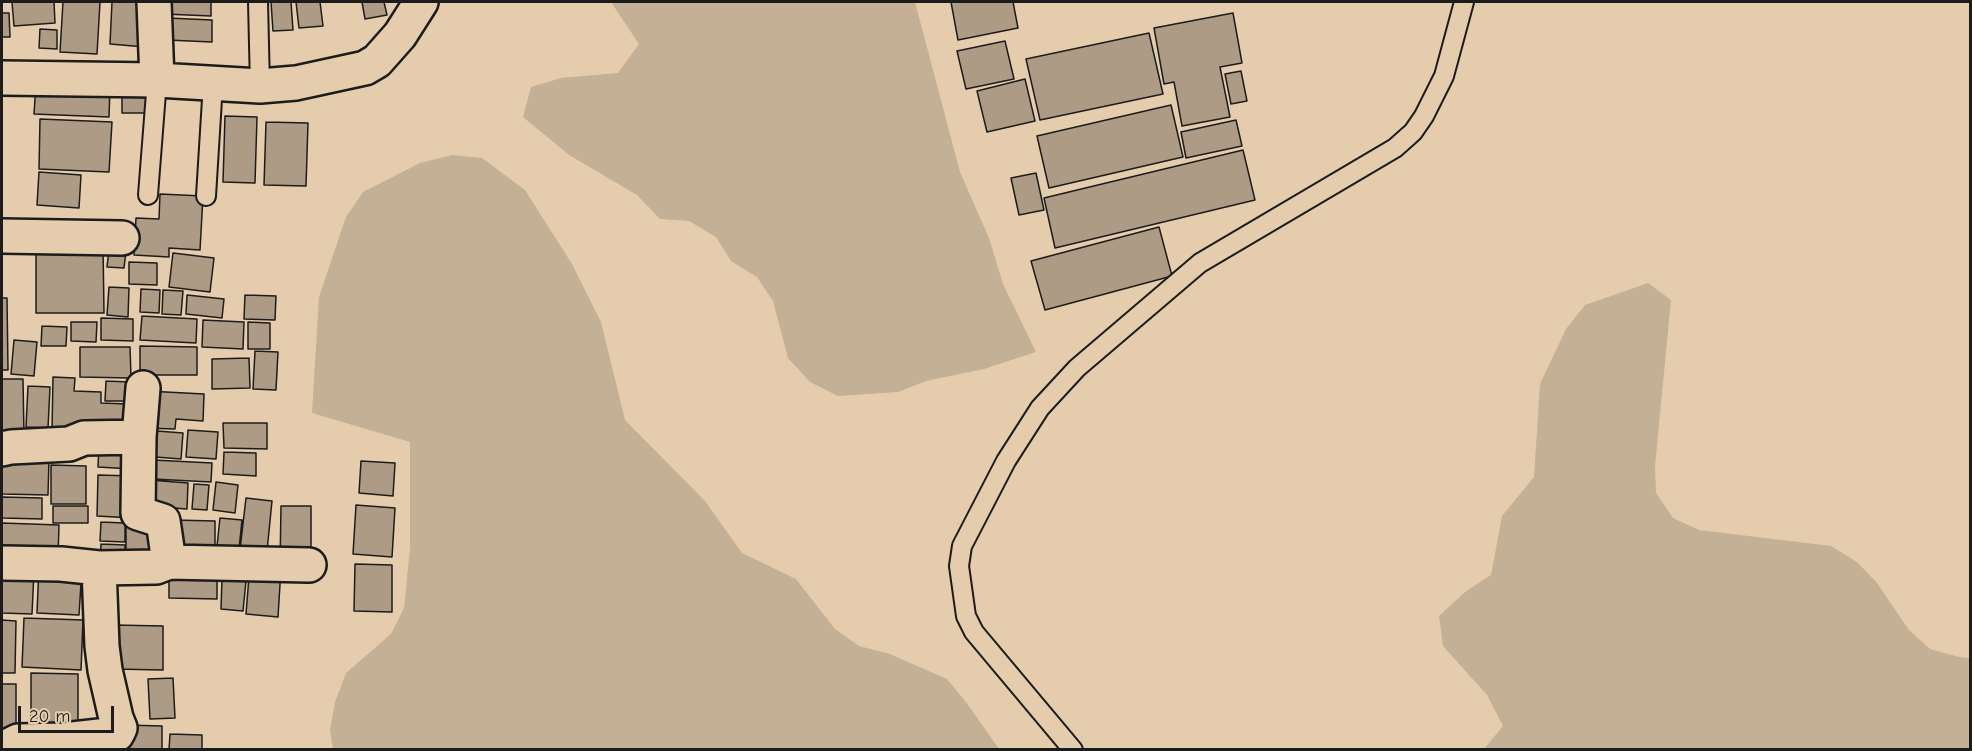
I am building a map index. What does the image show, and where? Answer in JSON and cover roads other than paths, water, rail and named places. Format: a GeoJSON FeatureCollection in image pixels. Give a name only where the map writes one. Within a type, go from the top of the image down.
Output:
{"type":"FeatureCollection","features":[{"type":"Feature","properties":{"kind":"street"},"geometry":{"type":"LineString","coordinates":[[154,2],[157,80]]}},
{"type":"Feature","properties":{"kind":"street"},"geometry":{"type":"LineString","coordinates":[[2,78],[157,80],[260,86],[296,83],[365,68],[377,61],[400,35],[421,2]]}},
{"type":"Feature","properties":{"kind":"street"},"geometry":{"type":"LineString","coordinates":[[2,236],[122,238]]}},
{"type":"Feature","properties":{"kind":"street"},"geometry":{"type":"LineString","coordinates":[[143,388],[139,438],[138,513],[164,521],[169,562]]}},
{"type":"Feature","properties":{"kind":"street"},"geometry":{"type":"LineString","coordinates":[[2,449],[69,444],[84,438],[139,438]]}},
{"type":"Feature","properties":{"kind":"street"},"geometry":{"type":"LineString","coordinates":[[2,562],[99,568],[156,567],[169,562],[309,566]]}},
{"type":"Feature","properties":{"kind":"street"},"geometry":{"type":"LineString","coordinates":[[13,750],[12,744],[18,741],[64,740],[117,734],[120,728],[105,670],[99,568]]}},
{"type":"Feature","properties":{"kind":"lane"},"geometry":{"type":"LineString","coordinates":[[258,2],[260,86]]}},
{"type":"Feature","properties":{"kind":"lane"},"geometry":{"type":"LineString","coordinates":[[1073,750],[974,632],[966,616],[959,566],[962,546],[1006,461],[1040,408],[1077,368],[1200,263],[1395,148],[1413,132],[1424,116],[1444,75],[1464,2]]}},
{"type":"Feature","properties":{"kind":"lane"},"geometry":{"type":"LineString","coordinates":[[148,195],[157,80]]}},
{"type":"Feature","properties":{"kind":"lane"},"geometry":{"type":"LineString","coordinates":[[206,196],[213,83]]}}]}
